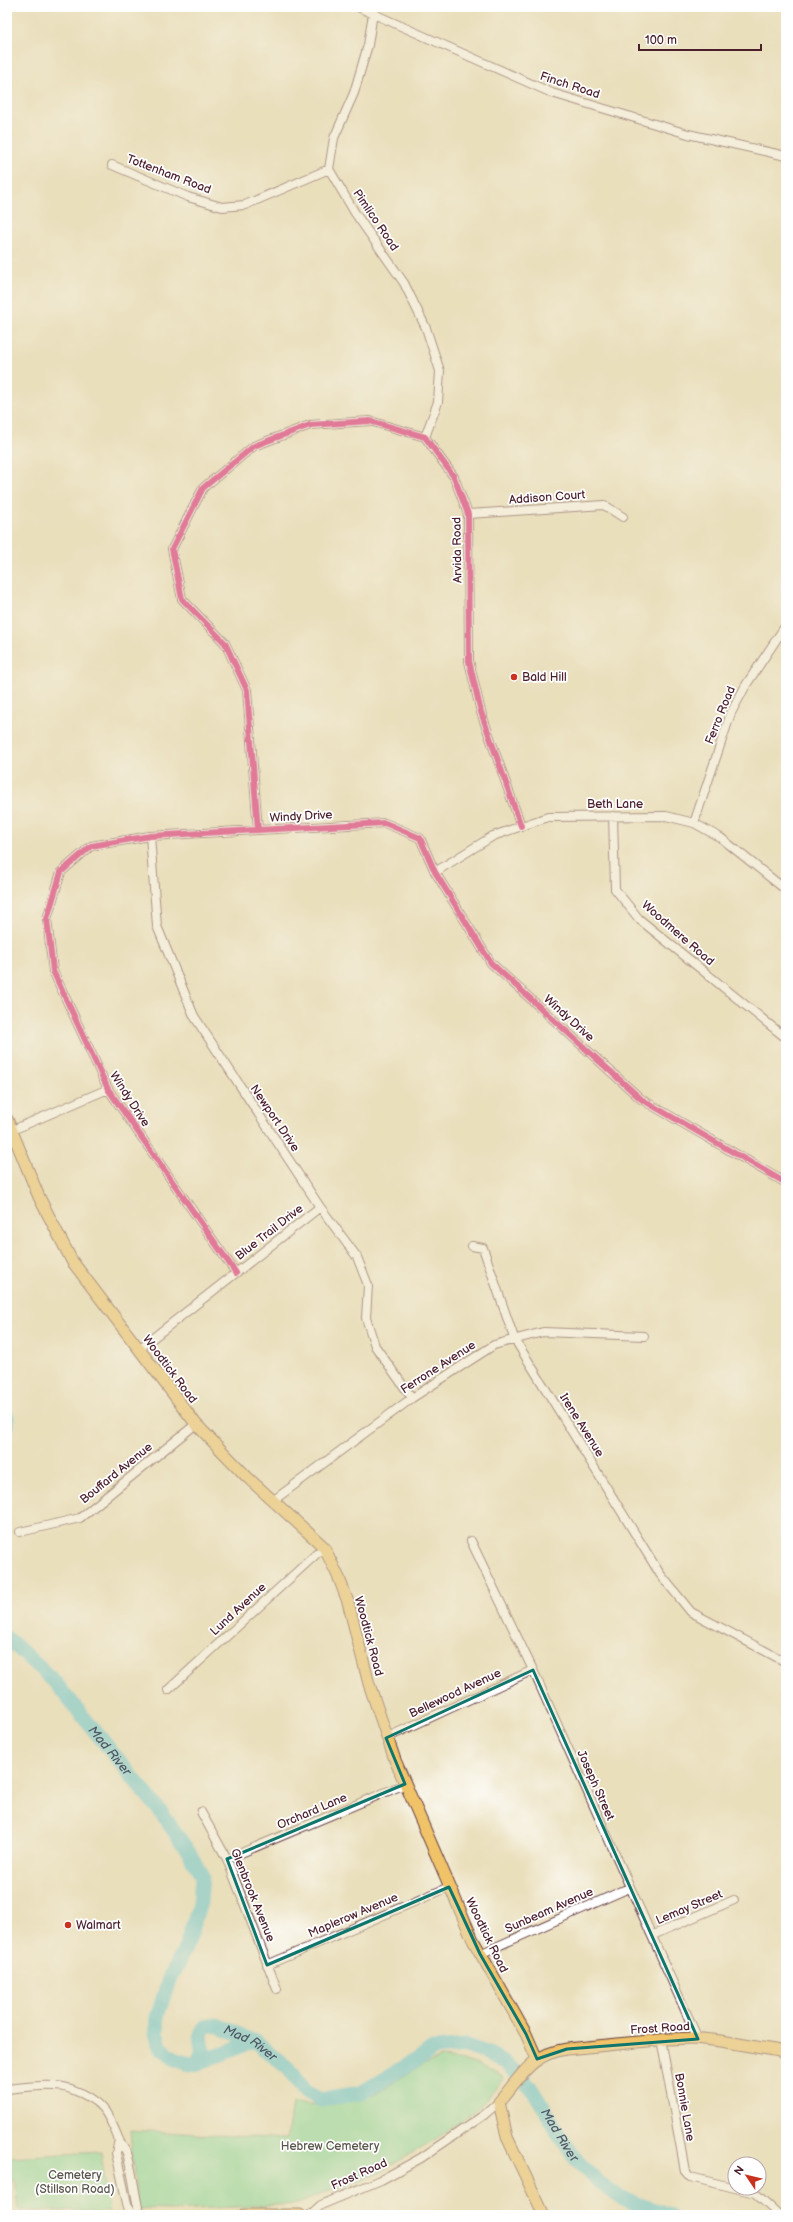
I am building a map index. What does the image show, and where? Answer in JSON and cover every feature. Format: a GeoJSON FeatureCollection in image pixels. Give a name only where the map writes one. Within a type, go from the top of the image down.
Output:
{"type":"FeatureCollection","features":[{"type":"Feature","properties":{"kind":"main road","name":"Woodtick Road"},"geometry":{"type":"LineString","coordinates":[[7,1119],[9,1131],[39,1197],[72,1261],[196,1424],[247,1477],[324,1547],[339,1578],[348,1602],[369,1684],[386,1738],[449,1887],[480,1954],[526,2034],[537,2059]]}},
{"type":"Feature","properties":{"kind":"main road","name":"Frost Road"},"geometry":{"type":"LineString","coordinates":[[537,2059],[556,2050],[661,2039],[698,2038],[721,2040],[786,2052]]}},
{"type":"Feature","properties":{"kind":"main road"},"geometry":{"type":"LineString","coordinates":[[537,2059],[525,2069],[498,2102],[507,2137],[544,2215]]}},
{"type":"Feature","properties":{"kind":"main road"},"geometry":{"type":"LineString","coordinates":[[243,2215],[300,2215]]}},
{"type":"Feature","properties":{"kind":"street","name":"Finch Road"},"geometry":{"type":"LineString","coordinates":[[358,7],[552,94],[688,134],[786,156]]}},
{"type":"Feature","properties":{"kind":"street"},"geometry":{"type":"LineString","coordinates":[[329,169],[334,138],[354,94],[368,45],[373,13]]}},
{"type":"Feature","properties":{"kind":"street","name":"Tottenham Road"},"geometry":{"type":"LineString","coordinates":[[112,165],[188,197],[222,207],[245,205],[329,169]]}},
{"type":"Feature","properties":{"kind":"street","name":"Pimlico Road"},"geometry":{"type":"LineString","coordinates":[[329,169],[355,213],[404,283],[426,328],[440,371],[438,402],[425,437]]}},
{"type":"Feature","properties":{"kind":"street"},"geometry":{"type":"LineString","coordinates":[[258,830],[247,690],[225,644],[182,598],[172,549],[203,488],[254,446],[310,425],[370,421],[425,437]]}},
{"type":"Feature","properties":{"kind":"street","name":"Arvida Road"},"geometry":{"type":"LineString","coordinates":[[425,437],[454,477],[468,514],[469,661],[481,712],[521,826]]}},
{"type":"Feature","properties":{"kind":"street","name":"Addison Court"},"geometry":{"type":"LineString","coordinates":[[468,514],[604,505],[623,517]]}},
{"type":"Feature","properties":{"kind":"street","name":"Ferro Road"},"geometry":{"type":"LineString","coordinates":[[694,823],[732,713],[746,685],[786,625]]}},
{"type":"Feature","properties":{"kind":"street","name":"Woodmere Road"},"geometry":{"type":"LineString","coordinates":[[613,816],[615,889],[639,919],[786,1038]]}},
{"type":"Feature","properties":{"kind":"street","name":"Beth Lane"},"geometry":{"type":"LineString","coordinates":[[435,872],[494,836],[548,817],[666,816],[694,823],[721,838],[786,890]]}},
{"type":"Feature","properties":{"kind":"street","name":"Windy Drive"},"geometry":{"type":"LineString","coordinates":[[236,1273],[108,1089],[53,971],[47,919],[61,872],[91,846],[150,836],[385,823],[420,838],[435,872],[491,964],[641,1099],[786,1183]]}},
{"type":"Feature","properties":{"kind":"street","name":"Newport Drive"},"geometry":{"type":"LineString","coordinates":[[150,836],[157,926],[194,1016],[320,1207],[357,1257],[368,1285],[366,1318],[375,1346],[412,1398]]}},
{"type":"Feature","properties":{"kind":"street"},"geometry":{"type":"LineString","coordinates":[[9,1131],[108,1089]]}},
{"type":"Feature","properties":{"kind":"street","name":"Blue Trail Drive"},"geometry":{"type":"LineString","coordinates":[[139,1349],[320,1207]]}},
{"type":"Feature","properties":{"kind":"street","name":"Irene Avenue"},"geometry":{"type":"LineString","coordinates":[[472,1246],[483,1248],[514,1338],[660,1574],[691,1612],[786,1662]]}},
{"type":"Feature","properties":{"kind":"street","name":"Ferrone Avenue"},"geometry":{"type":"LineString","coordinates":[[274,1500],[412,1398],[494,1345],[514,1338],[543,1332],[644,1336]]}},
{"type":"Feature","properties":{"kind":"street","name":"Bouffard Avenue"},"geometry":{"type":"LineString","coordinates":[[20,1532],[80,1518],[196,1424]]}},
{"type":"Feature","properties":{"kind":"street","name":"Joseph Street"},"geometry":{"type":"LineString","coordinates":[[471,1541],[533,1670],[629,1888],[653,1935],[698,2038]]}},
{"type":"Feature","properties":{"kind":"street","name":"Lund Avenue"},"geometry":{"type":"LineString","coordinates":[[168,1690],[324,1547]]}},
{"type":"Feature","properties":{"kind":"street","name":"Bellewood Avenue"},"geometry":{"type":"LineString","coordinates":[[386,1738],[533,1670]]}},
{"type":"Feature","properties":{"kind":"street","name":"Orchard Lane"},"geometry":{"type":"LineString","coordinates":[[227,1859],[406,1784]]}},
{"type":"Feature","properties":{"kind":"street","name":"Glenbrook Avenue"},"geometry":{"type":"LineString","coordinates":[[201,1812],[227,1859],[277,1989]]}},
{"type":"Feature","properties":{"kind":"street","name":"Maplerow Avenue"},"geometry":{"type":"LineString","coordinates":[[267,1965],[449,1887]]}},
{"type":"Feature","properties":{"kind":"street","name":"Sunbeam Avenue"},"geometry":{"type":"LineString","coordinates":[[480,1954],[629,1888]]}},
{"type":"Feature","properties":{"kind":"street","name":"Lemay Street"},"geometry":{"type":"LineString","coordinates":[[653,1935],[734,1900]]}},
{"type":"Feature","properties":{"kind":"street","name":"Bonnie Lane"},"geometry":{"type":"LineString","coordinates":[[661,2039],[685,2171],[690,2177],[727,2186]]}},
{"type":"Feature","properties":{"kind":"street"},"geometry":{"type":"LineString","coordinates":[[7,2089],[36,2086],[70,2088],[95,2102],[104,2109],[111,2118],[119,2140],[126,2151],[138,2207],[136,2215]]}},
{"type":"Feature","properties":{"kind":"street","name":"Frost Road"},"geometry":{"type":"LineString","coordinates":[[310,2215],[321,2205],[380,2180],[416,2161],[484,2116],[498,2102]]}},
{"type":"Feature","properties":{"kind":"street"},"geometry":{"type":"LineString","coordinates":[[119,2140],[116,2153],[128,2208],[132,2215]]}},
{"type":"Feature","properties":{"kind":"street"},"geometry":{"type":"LineString","coordinates":[[758,2196],[779,2215]]}},
{"type":"Feature","properties":{"kind":"highlighted area"},"geometry":{"type":"Polygon","coordinates":[[[533,1670],[698,2039],[567,2049],[537,2059],[526,2034],[480,1954],[449,1887],[267,1965],[227,1859],[405,1784],[386,1738],[533,1670]]]}},
{"type":"Feature","properties":{"kind":"green space","name":"Hebrew Cemetery"},"geometry":{"type":"Polygon","coordinates":[[[440,2058],[474,2064],[488,2069],[504,2078],[487,2099],[450,2130],[381,2172],[297,2204],[172,2210],[137,2209],[130,2130],[287,2139],[292,2102],[308,2105],[334,2103],[375,2094],[423,2064],[440,2058]]]}},
{"type":"Feature","properties":{"kind":"green space","name":"Cemetery (Stillson Road)"},"geometry":{"type":"Polygon","coordinates":[[[101,2152],[109,2212],[18,2210],[15,2180],[7,2180],[7,2157],[101,2152]]]}},
{"type":"Feature","properties":{"kind":"waterway","name":"Mad River"},"geometry":{"type":"LineString","coordinates":[[7,1416],[7,1424]]}},
{"type":"Feature","properties":{"kind":"waterway","name":"Mad River"},"geometry":{"type":"LineString","coordinates":[[7,1638],[54,1681],[161,1812],[190,1854],[202,1876],[200,1903],[185,1949],[169,1980],[157,2017],[156,2033],[161,2048],[175,2059],[189,2064],[198,2063],[203,2049],[201,2035],[205,2027],[217,2025],[255,2041],[289,2069],[305,2091],[321,2099],[361,2093],[434,2049],[466,2046],[489,2054],[507,2065],[532,2088],[573,2156],[598,2181],[620,2198],[670,2215]]}},
{"type":"Feature","properties":{"kind":"waterway"},"geometry":{"type":"LineString","coordinates":[[198,2063],[255,2041]]}},
{"type":"Feature","properties":{"kind":"cycle path"},"geometry":{"type":"LineString","coordinates":[[258,830],[247,690],[225,643],[182,599],[172,549],[203,488],[254,446],[310,425],[370,421],[425,437],[454,477],[468,514],[469,661],[481,712],[521,826]]}},
{"type":"Feature","properties":{"kind":"cycle path"},"geometry":{"type":"LineString","coordinates":[[236,1273],[108,1089],[53,971],[47,919],[61,872],[91,846],[150,836],[385,823],[420,838],[435,872],[491,963],[641,1099],[786,1183]]}},
{"type":"Feature","properties":{"kind":"place","name":"Bald Hill"},"geometry":{"type":"Point","coordinates":[514,677]}},
{"type":"Feature","properties":{"kind":"place","name":"Walmart"},"geometry":{"type":"Point","coordinates":[68,1925]}}]}
